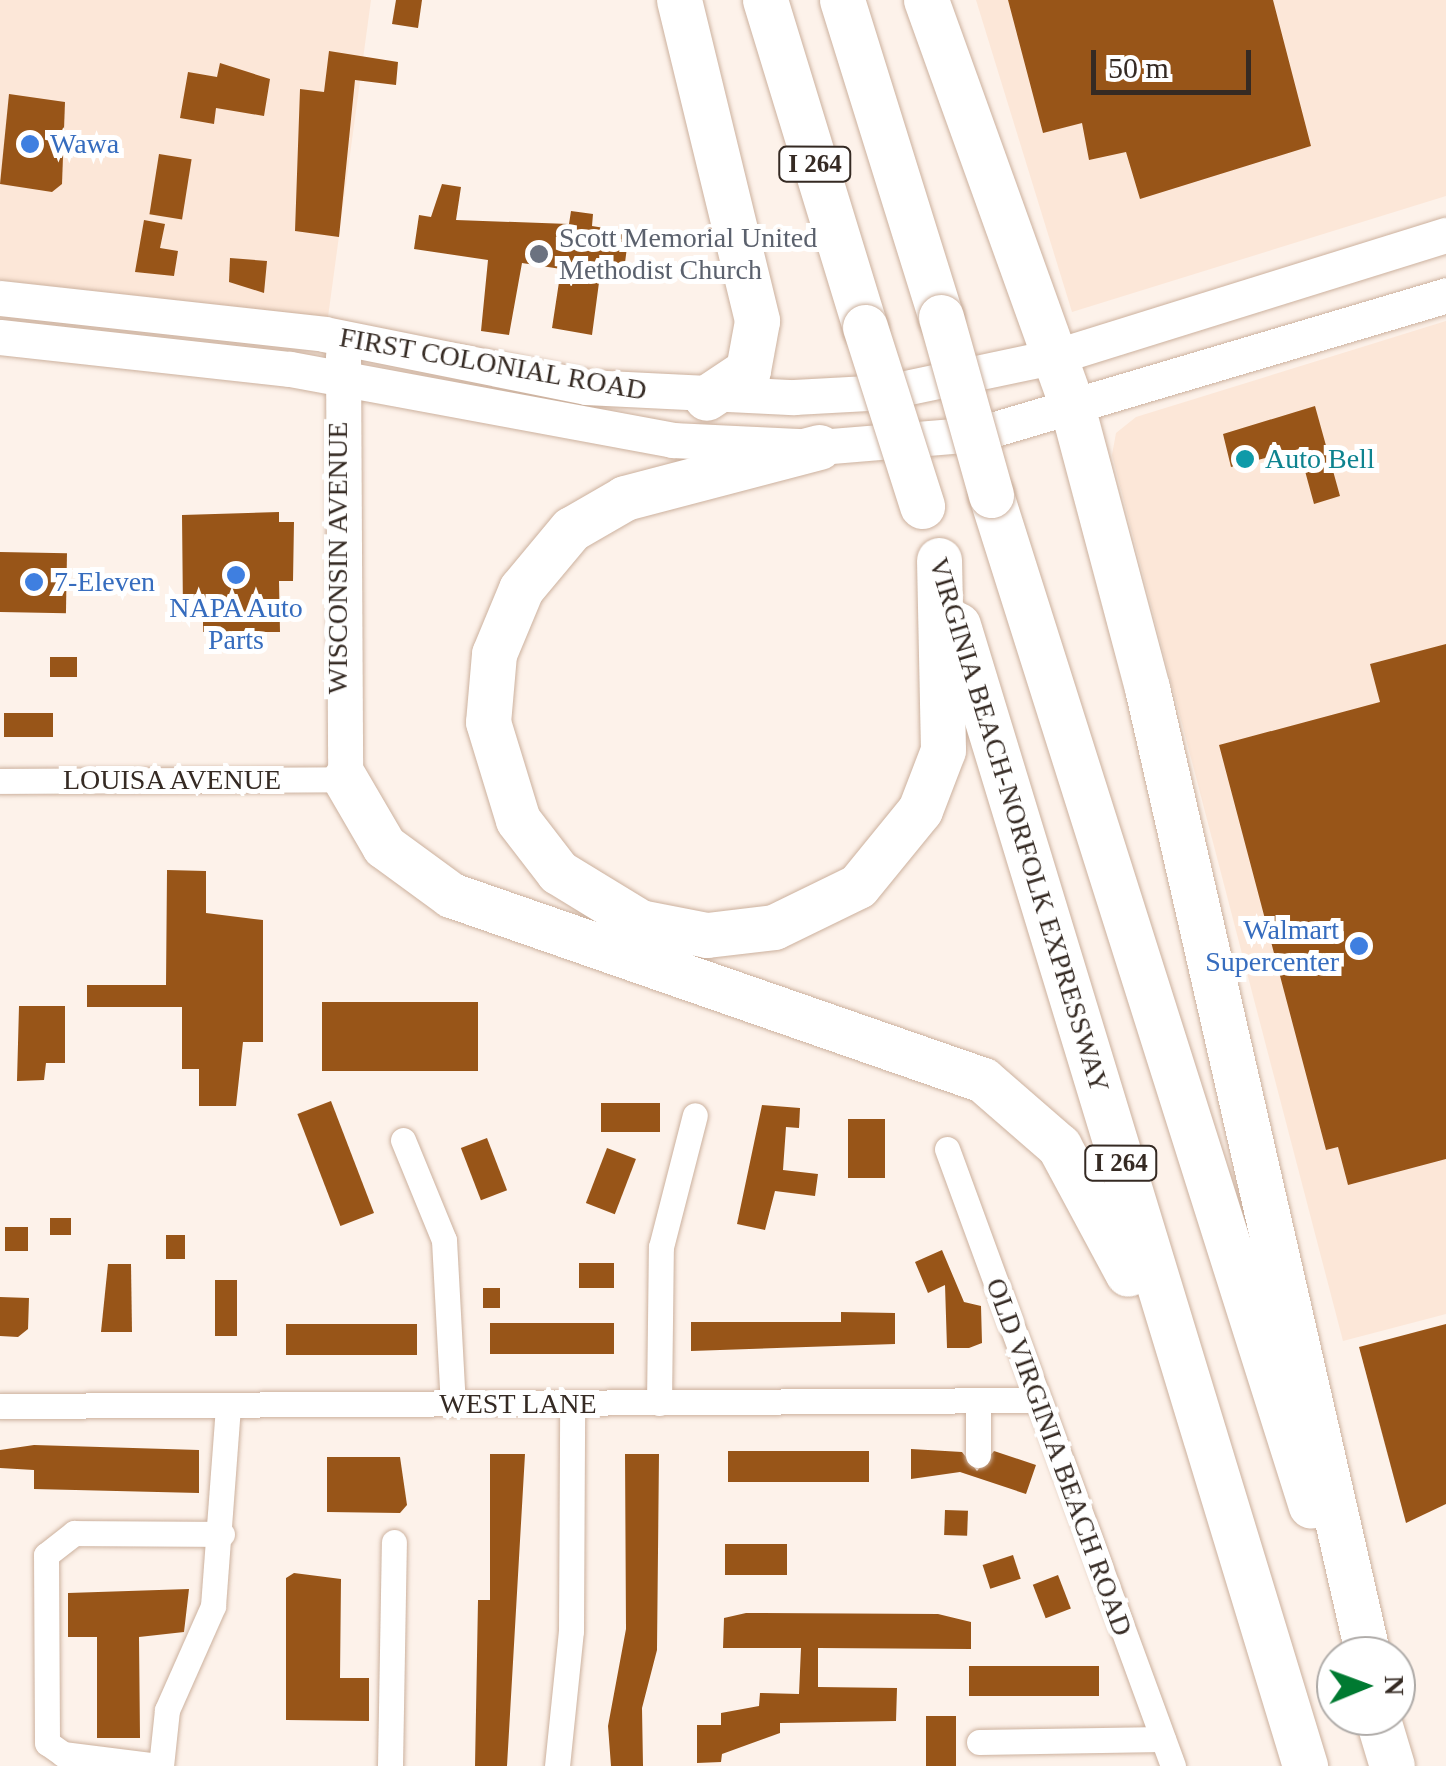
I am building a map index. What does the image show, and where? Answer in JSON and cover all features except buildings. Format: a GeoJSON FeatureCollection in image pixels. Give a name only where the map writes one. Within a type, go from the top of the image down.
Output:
{"type":"FeatureCollection","features":[{"type":"Feature","properties":{"kind":"highway"},"geometry":{"type":"LineString","coordinates":[[678,0],[757,321],[748,370],[706,398]]}},
{"type":"Feature","properties":{"kind":"highway","name":"VIRGINIA BEACH-NORFOLK EXPRESSWAY"},"geometry":{"type":"LineString","coordinates":[[765,0],[1305,1766]]}},
{"type":"Feature","properties":{"kind":"highway","name":"I 264"},"geometry":{"type":"LineString","coordinates":[[842,0],[991,494],[1352,1636]]}},
{"type":"Feature","properties":{"kind":"highway"},"geometry":{"type":"LineString","coordinates":[[926,0],[1072,406],[1147,688],[1363,1636]]}},
{"type":"Feature","properties":{"kind":"highway"},"geometry":{"type":"LineString","coordinates":[[820,447],[625,498],[571,529],[521,589],[494,654],[488,722],[518,820],[558,872],[640,922],[707,935],[774,927],[858,886],[920,810],[942,750],[939,560]]}},
{"type":"Feature","properties":{"kind":"highway"},"geometry":{"type":"LineString","coordinates":[[344,779],[384,846],[451,895],[944,1060],[1039,1125],[1110,1228],[1251,1592]]}},
{"type":"Feature","properties":{"kind":"main road","name":"FIRST COLONIAL ROAD"},"geometry":{"type":"LineString","coordinates":[[0,298],[348,338],[586,387],[706,398],[886,392],[1056,356],[1446,235]]}},
{"type":"Feature","properties":{"kind":"main road"},"geometry":{"type":"LineString","coordinates":[[1408,307],[1446,278]]}},
{"type":"Feature","properties":{"kind":"main road","name":"FIRST COLONIAL ROAD"},"geometry":{"type":"LineString","coordinates":[[0,337],[337,376],[626,434],[820,447],[940,440],[1072,406],[1446,295]]}},
{"type":"Feature","properties":{"kind":"main road","name":"WISCONSIN AVENUE"},"geometry":{"type":"LineString","coordinates":[[344,779],[337,376],[348,338]]}},
{"type":"Feature","properties":{"kind":"street","name":"LOUISA AVENUE"},"geometry":{"type":"LineString","coordinates":[[0,781],[344,779]]}},
{"type":"Feature","properties":{"kind":"street"},"geometry":{"type":"LineString","coordinates":[[659,1403],[661,1247],[695,1115]]}},
{"type":"Feature","properties":{"kind":"street"},"geometry":{"type":"LineString","coordinates":[[403,1140],[444,1240],[454,1404]]}},
{"type":"Feature","properties":{"kind":"street","name":"OLD VIRGINIA BEACH ROAD"},"geometry":{"type":"LineString","coordinates":[[947,1148],[1173,1766]]}},
{"type":"Feature","properties":{"kind":"street"},"geometry":{"type":"LineString","coordinates":[[978,1400],[978,1455]]}},
{"type":"Feature","properties":{"kind":"street","name":"WEST LANE"},"geometry":{"type":"LineString","coordinates":[[0,1406],[1037,1400]]}},
{"type":"Feature","properties":{"kind":"street"},"geometry":{"type":"LineString","coordinates":[[557,1766],[571,1631],[572,1404]]}},
{"type":"Feature","properties":{"kind":"street"},"geometry":{"type":"LineString","coordinates":[[222,1534],[74,1533],[46,1555],[48,1743],[63,1754],[159,1766],[167,1710],[213,1606],[222,1534],[228,1406]]}},
{"type":"Feature","properties":{"kind":"street"},"geometry":{"type":"LineString","coordinates":[[390,1766],[394,1542]]}},
{"type":"Feature","properties":{"kind":"street"},"geometry":{"type":"LineString","coordinates":[[979,1742],[1163,1739]]}},
{"type":"Feature","properties":{"kind":"shaded area"},"geometry":{"type":"Polygon","coordinates":[[[0,0],[371,0],[328,317],[0,280],[0,0]]]}},
{"type":"Feature","properties":{"kind":"shaded area"},"geometry":{"type":"Polygon","coordinates":[[[976,0],[1446,0],[1446,196],[1072,312],[976,0]]]}},
{"type":"Feature","properties":{"kind":"shaded area"},"geometry":{"type":"Polygon","coordinates":[[[1446,321],[1446,1314],[1343,1341],[1112,455],[1116,433],[1136,417],[1446,321]]]}},
{"type":"Feature","properties":{"kind":"place","name":"Wawa"},"geometry":{"type":"Point","coordinates":[30,144]}},
{"type":"Feature","properties":{"kind":"place","name":"Scott Memorial United Methodist Church"},"geometry":{"type":"Point","coordinates":[539,254]}},
{"type":"Feature","properties":{"kind":"place","name":"Auto Bell"},"geometry":{"type":"Point","coordinates":[1245,459]}},
{"type":"Feature","properties":{"kind":"place","name":"NAPA Auto Parts"},"geometry":{"type":"Point","coordinates":[236,575]}},
{"type":"Feature","properties":{"kind":"place","name":"7-Eleven"},"geometry":{"type":"Point","coordinates":[34,582]}},
{"type":"Feature","properties":{"kind":"place","name":"Walmart Supercenter"},"geometry":{"type":"Point","coordinates":[1359,946]}}]}
